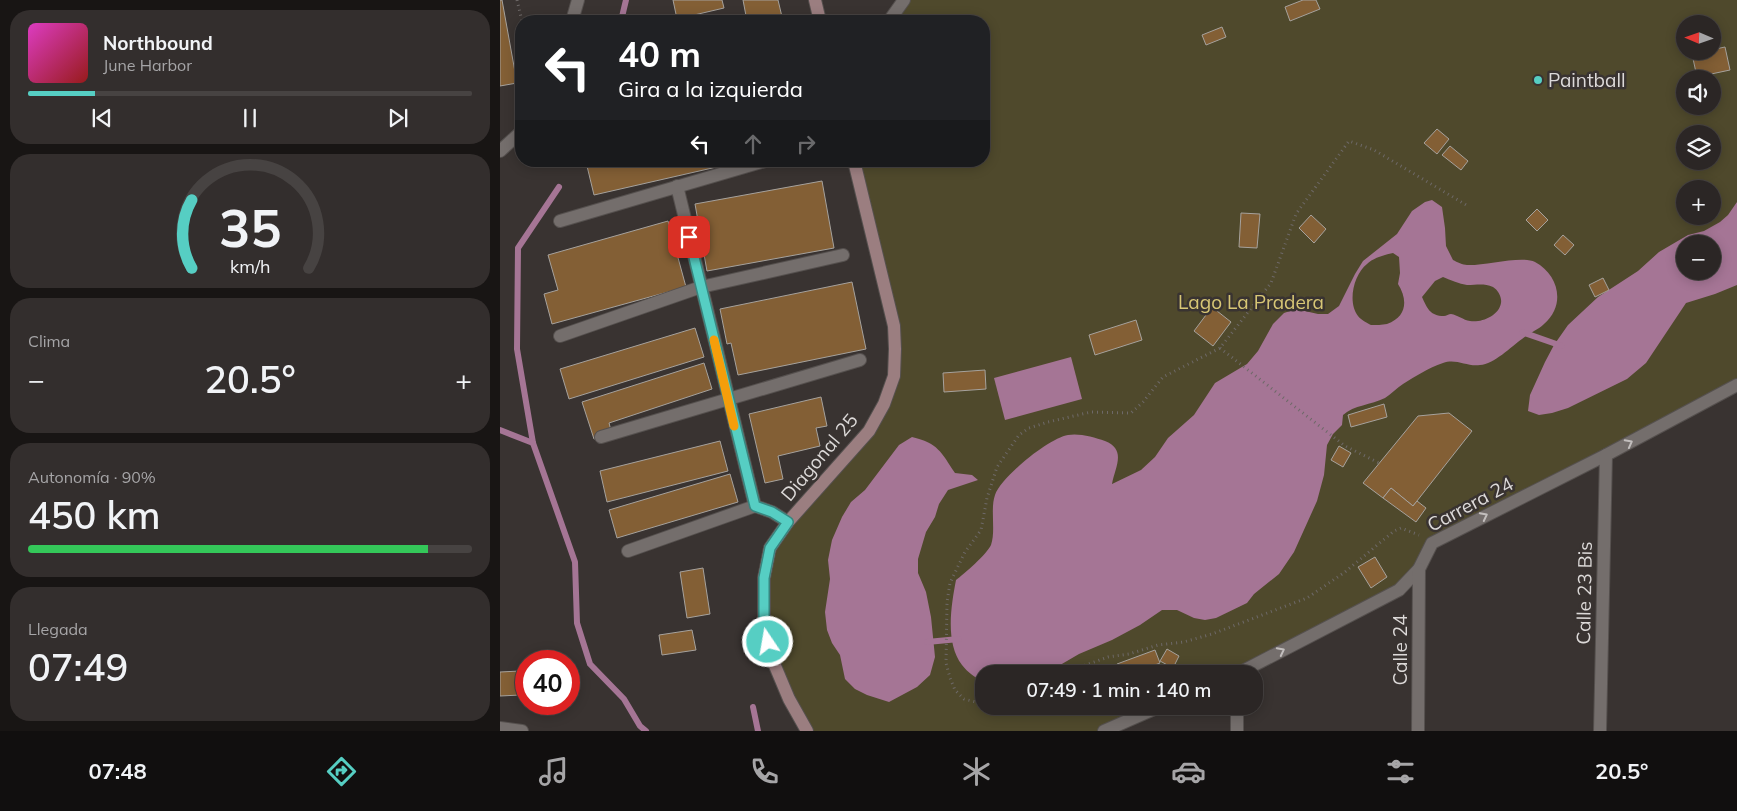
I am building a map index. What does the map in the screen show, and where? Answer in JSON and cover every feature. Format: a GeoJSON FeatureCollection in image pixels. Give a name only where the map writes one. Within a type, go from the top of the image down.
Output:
{"type":"FeatureCollection","features":[{"type":"Feature","properties":{"kind":"street"},"geometry":{"type":"LineString","coordinates":[[574,15],[578,0]]}},
{"type":"Feature","properties":{"kind":"street"},"geometry":{"type":"LineString","coordinates":[[815,0],[819,15]]}},
{"type":"Feature","properties":{"kind":"street"},"geometry":{"type":"LineString","coordinates":[[893,15],[904,0]]}},
{"type":"Feature","properties":{"kind":"street"},"geometry":{"type":"LineString","coordinates":[[500,151],[515,137]]}},
{"type":"Feature","properties":{"kind":"street"},"geometry":{"type":"LineString","coordinates":[[560,220],[745,167]]}},
{"type":"Feature","properties":{"kind":"street","name":"Diagonal 25"},"geometry":{"type":"LineString","coordinates":[[807,731],[795,713],[773,661],[764,623],[764,578],[770,548],[788,522],[870,431],[884,404],[894,376],[894,326],[855,167]]}},
{"type":"Feature","properties":{"kind":"street"},"geometry":{"type":"LineString","coordinates":[[677,186],[755,506]]}},
{"type":"Feature","properties":{"kind":"street"},"geometry":{"type":"LineString","coordinates":[[560,336],[701,288],[843,255]]}},
{"type":"Feature","properties":{"kind":"street"},"geometry":{"type":"LineString","coordinates":[[601,436],[860,360]]}},
{"type":"Feature","properties":{"kind":"street","name":"Carrera 24"},"geometry":{"type":"LineString","coordinates":[[1254,665],[1399,590],[1419,569],[1432,542],[1606,455],[1737,385]]}},
{"type":"Feature","properties":{"kind":"street","name":"Calle 23 Bis"},"geometry":{"type":"LineString","coordinates":[[1600,731],[1606,455]]}},
{"type":"Feature","properties":{"kind":"street"},"geometry":{"type":"LineString","coordinates":[[628,551],[755,506],[772,512],[788,522]]}},
{"type":"Feature","properties":{"kind":"street","name":"Calle 24"},"geometry":{"type":"LineString","coordinates":[[1418,731],[1419,569]]}},
{"type":"Feature","properties":{"kind":"street","name":"Diagonal 25"},"geometry":{"type":"LineString","coordinates":[[795,713],[796,731]]}},
{"type":"Feature","properties":{"kind":"street"},"geometry":{"type":"LineString","coordinates":[[1104,731],[1140,715]]}},
{"type":"Feature","properties":{"kind":"street"},"geometry":{"type":"LineString","coordinates":[[1237,715],[1237,731]]}},
{"type":"Feature","properties":{"kind":"street"},"geometry":{"type":"LineString","coordinates":[[500,728],[522,731]]}},
{"type":"Feature","properties":{"kind":"path"},"geometry":{"type":"LineString","coordinates":[[517,0],[521,15]]}},
{"type":"Feature","properties":{"kind":"path"},"geometry":{"type":"LineString","coordinates":[[975,702],[964,699],[955,690],[950,678],[946,663],[947,602],[950,584],[965,552],[981,530],[987,498],[997,467],[1019,435],[1029,428],[1091,412],[1131,413],[1143,402],[1163,377],[1220,348],[1271,283],[1296,214],[1349,142],[1374,150],[1468,206]]}},
{"type":"Feature","properties":{"kind":"path"},"geometry":{"type":"LineString","coordinates":[[1220,348],[1345,446],[1379,463]]}},
{"type":"Feature","properties":{"kind":"path"},"geometry":{"type":"LineString","coordinates":[[1086,665],[1108,657],[1129,654],[1158,645],[1184,642],[1212,634],[1307,598],[1345,572],[1394,531],[1401,528],[1414,532],[1432,542]]}},
{"type":"Feature","properties":{"kind":"green space","name":"Lago La Pradera"},"geometry":{"type":"Polygon","coordinates":[[[904,0],[1737,0],[1737,385],[1432,543],[1399,590],[1254,665],[975,665],[975,715],[1140,715],[1104,731],[807,731],[764,623],[770,548],[884,404],[895,349],[855,167],[990,167],[990,15],[893,15],[904,0]]]}},
{"type":"Feature","properties":{"kind":"shaded area"},"geometry":{"type":"Polygon","coordinates":[[[1432,200],[1442,207],[1446,246],[1453,260],[1462,264],[1529,260],[1543,268],[1550,274],[1557,291],[1555,308],[1551,316],[1539,328],[1491,362],[1475,365],[1452,361],[1443,363],[1413,378],[1385,398],[1352,409],[1343,415],[1342,425],[1333,434],[1327,445],[1324,475],[1317,501],[1294,552],[1279,574],[1254,594],[1247,603],[1216,618],[1205,620],[1194,618],[1177,610],[1162,610],[1140,625],[1060,665],[975,665],[975,677],[967,670],[957,656],[951,635],[952,601],[956,580],[970,569],[991,545],[995,495],[1006,478],[1049,443],[1068,435],[1086,436],[1105,441],[1116,449],[1118,460],[1112,484],[1141,470],[1155,457],[1168,438],[1194,415],[1215,383],[1247,364],[1258,351],[1273,324],[1284,313],[1296,309],[1318,314],[1328,314],[1339,306],[1363,261],[1397,234],[1412,211],[1425,202],[1432,200]],[[1393,253],[1369,262],[1362,269],[1356,281],[1353,296],[1355,310],[1361,319],[1371,325],[1387,324],[1399,317],[1402,312],[1404,302],[1398,284],[1400,273],[1399,257],[1393,253]],[[1443,277],[1435,281],[1422,297],[1427,308],[1435,315],[1444,316],[1451,314],[1474,321],[1489,318],[1500,308],[1500,296],[1493,287],[1458,283],[1443,277]]]}},
{"type":"Feature","properties":{"kind":"shaded area"},"geometry":{"type":"Polygon","coordinates":[[[1737,202],[1737,285],[1686,303],[1646,363],[1627,379],[1568,408],[1539,415],[1528,411],[1530,395],[1545,362],[1568,325],[1598,297],[1638,271],[1659,252],[1676,242],[1676,280],[1721,280],[1721,235],[1688,235],[1704,231],[1715,225],[1721,225],[1721,221],[1737,202]]]}},
{"type":"Feature","properties":{"kind":"shaded area"},"geometry":{"type":"Polygon","coordinates":[[[1071,357],[1082,399],[1005,420],[994,378],[1071,357]]]}},
{"type":"Feature","properties":{"kind":"shaded area"},"geometry":{"type":"Polygon","coordinates":[[[912,437],[928,442],[938,449],[955,473],[972,475],[978,480],[948,490],[926,532],[918,559],[918,573],[926,592],[931,617],[935,657],[930,675],[917,687],[889,702],[855,689],[845,679],[840,655],[832,643],[827,630],[825,612],[830,579],[828,560],[832,540],[851,502],[865,490],[899,445],[912,437]]]}},
{"type":"Feature","properties":{"kind":"building"},"geometry":{"type":"Polygon","coordinates":[[[500,0],[502,0],[515,72],[515,83],[500,86],[500,0]]]}},
{"type":"Feature","properties":{"kind":"building"},"geometry":{"type":"Polygon","coordinates":[[[673,0],[722,0],[724,8],[694,15],[676,15],[673,0]]]}},
{"type":"Feature","properties":{"kind":"building"},"geometry":{"type":"Polygon","coordinates":[[[743,0],[778,0],[782,15],[746,15],[743,0]]]}},
{"type":"Feature","properties":{"kind":"building"},"geometry":{"type":"Polygon","coordinates":[[[1303,0],[1316,0],[1320,9],[1290,21],[1285,7],[1303,0]]]}},
{"type":"Feature","properties":{"kind":"building"},"geometry":{"type":"Polygon","coordinates":[[[1222,27],[1226,37],[1206,45],[1202,35],[1222,27]]]}},
{"type":"Feature","properties":{"kind":"building"},"geometry":{"type":"Polygon","coordinates":[[[1725,47],[1730,70],[1721,72],[1721,70],[1695,70],[1693,60],[1721,60],[1721,48],[1725,47]]]}},
{"type":"Feature","properties":{"kind":"building"},"geometry":{"type":"Polygon","coordinates":[[[1437,129],[1449,139],[1437,154],[1424,143],[1437,129]]]}},
{"type":"Feature","properties":{"kind":"building"},"geometry":{"type":"Polygon","coordinates":[[[1450,146],[1468,161],[1461,170],[1442,155],[1450,146]]]}},
{"type":"Feature","properties":{"kind":"building"},"geometry":{"type":"Polygon","coordinates":[[[587,167],[717,167],[594,195],[587,167]]]}},
{"type":"Feature","properties":{"kind":"building"},"geometry":{"type":"Polygon","coordinates":[[[822,181],[834,248],[707,271],[695,204],[822,181]]]}},
{"type":"Feature","properties":{"kind":"building"},"geometry":{"type":"Polygon","coordinates":[[[1537,209],[1548,220],[1537,231],[1526,220],[1537,209]]]}},
{"type":"Feature","properties":{"kind":"building"},"geometry":{"type":"Polygon","coordinates":[[[1241,213],[1260,214],[1257,248],[1239,247],[1241,213]]]}},
{"type":"Feature","properties":{"kind":"building"},"geometry":{"type":"Polygon","coordinates":[[[1311,215],[1326,229],[1314,243],[1299,228],[1311,215]]]}},
{"type":"Feature","properties":{"kind":"building"},"geometry":{"type":"Polygon","coordinates":[[[668,221],[686,287],[552,324],[544,294],[558,290],[548,255],[668,221]]]}},
{"type":"Feature","properties":{"kind":"building"},"geometry":{"type":"Polygon","coordinates":[[[1563,235],[1574,245],[1565,255],[1554,245],[1563,235]]]}},
{"type":"Feature","properties":{"kind":"building"},"geometry":{"type":"Polygon","coordinates":[[[1603,278],[1609,290],[1595,297],[1589,285],[1603,278]]]}},
{"type":"Feature","properties":{"kind":"building"},"geometry":{"type":"Polygon","coordinates":[[[852,282],[866,349],[738,375],[731,343],[727,344],[720,309],[852,282]]]}},
{"type":"Feature","properties":{"kind":"building"},"geometry":{"type":"Polygon","coordinates":[[[1212,307],[1231,322],[1213,346],[1194,331],[1212,307]]]}},
{"type":"Feature","properties":{"kind":"building"},"geometry":{"type":"Polygon","coordinates":[[[1136,320],[1142,340],[1095,355],[1089,335],[1136,320]]]}},
{"type":"Feature","properties":{"kind":"building"},"geometry":{"type":"Polygon","coordinates":[[[695,328],[704,357],[569,399],[560,369],[695,328]]]}},
{"type":"Feature","properties":{"kind":"building"},"geometry":{"type":"Polygon","coordinates":[[[704,363],[712,389],[609,423],[612,434],[594,439],[582,402],[704,363]]]}},
{"type":"Feature","properties":{"kind":"building"},"geometry":{"type":"Polygon","coordinates":[[[985,370],[986,389],[944,392],[943,373],[985,370]]]}},
{"type":"Feature","properties":{"kind":"building"},"geometry":{"type":"Polygon","coordinates":[[[821,397],[827,426],[816,428],[820,446],[778,456],[783,479],[765,483],[749,414],[821,397]]]}},
{"type":"Feature","properties":{"kind":"building"},"geometry":{"type":"Polygon","coordinates":[[[1384,404],[1387,417],[1351,427],[1348,415],[1384,404]]]}},
{"type":"Feature","properties":{"kind":"building"},"geometry":{"type":"Polygon","coordinates":[[[1449,413],[1472,431],[1413,506],[1391,488],[1383,498],[1363,483],[1418,416],[1449,413]]]}},
{"type":"Feature","properties":{"kind":"building"},"geometry":{"type":"Polygon","coordinates":[[[720,441],[728,471],[607,502],[600,471],[720,441]]]}},
{"type":"Feature","properties":{"kind":"building"},"geometry":{"type":"Polygon","coordinates":[[[1339,446],[1351,453],[1343,467],[1331,460],[1339,446]]]}},
{"type":"Feature","properties":{"kind":"building"},"geometry":{"type":"Polygon","coordinates":[[[730,474],[738,502],[617,538],[609,510],[730,474]]]}},
{"type":"Feature","properties":{"kind":"building"},"geometry":{"type":"Polygon","coordinates":[[[1391,488],[1413,506],[1417,501],[1426,508],[1416,522],[1383,498],[1391,488]]]}},
{"type":"Feature","properties":{"kind":"building"},"geometry":{"type":"Polygon","coordinates":[[[1375,557],[1387,577],[1371,588],[1358,567],[1375,557]]]}},
{"type":"Feature","properties":{"kind":"building"},"geometry":{"type":"Polygon","coordinates":[[[703,568],[710,614],[687,618],[680,572],[703,568]]]}},
{"type":"Feature","properties":{"kind":"building"},"geometry":{"type":"Polygon","coordinates":[[[692,630],[696,650],[662,655],[659,635],[692,630]]]}},
{"type":"Feature","properties":{"kind":"building"},"geometry":{"type":"Polygon","coordinates":[[[1167,649],[1179,656],[1174,665],[1167,665],[1160,661],[1167,649]]]}},
{"type":"Feature","properties":{"kind":"building"},"geometry":{"type":"Polygon","coordinates":[[[1155,650],[1160,663],[1155,665],[1117,664],[1155,650]]]}},
{"type":"Feature","properties":{"kind":"building"},"geometry":{"type":"Polygon","coordinates":[[[515,671],[515,695],[500,696],[500,672],[515,671]]]}},
{"type":"Feature","properties":{"kind":"waterway"},"geometry":{"type":"LineString","coordinates":[[622,15],[626,0]]}},
{"type":"Feature","properties":{"kind":"waterway"},"geometry":{"type":"LineString","coordinates":[[559,187],[518,248],[517,349],[533,443],[575,562],[577,623],[590,664],[624,699],[640,726],[646,731]]}},
{"type":"Feature","properties":{"kind":"waterway"},"geometry":{"type":"LineString","coordinates":[[1522,332],[1562,346]]}},
{"type":"Feature","properties":{"kind":"waterway"},"geometry":{"type":"LineString","coordinates":[[500,430],[533,443]]}},
{"type":"Feature","properties":{"kind":"waterway"},"geometry":{"type":"LineString","coordinates":[[927,642],[959,639]]}},
{"type":"Feature","properties":{"kind":"waterway"},"geometry":{"type":"LineString","coordinates":[[753,707],[758,731]]}},
{"type":"Feature","properties":{"kind":"slow traffic"},"geometry":{"type":"LineString","coordinates":[[714,340],[734,426]]}},
{"type":"Feature","properties":{"kind":"place","name":"Paintball"},"geometry":{"type":"Point","coordinates":[1538,80]}},
{"type":"Feature","properties":{"kind":"route"},"geometry":{"type":"LineString","coordinates":[[689,237],[755,506],[772,512],[788,522],[770,548],[764,578],[764,623],[768,642]]}}]}
